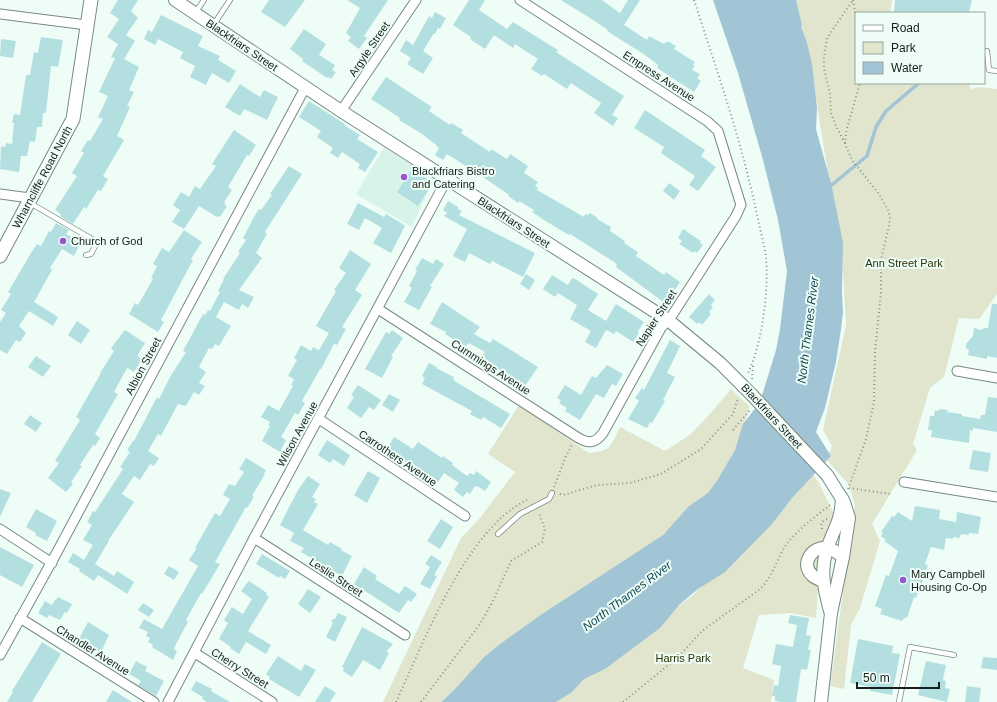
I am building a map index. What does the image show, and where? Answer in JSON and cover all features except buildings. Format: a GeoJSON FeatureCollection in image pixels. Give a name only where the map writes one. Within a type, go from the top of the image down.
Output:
{"type":"FeatureCollection","features":[{"type":"Feature","properties":{"kind":"main road","name":"Wharncliffe Road North"},"geometry":{"type":"LineString","coordinates":[[0,256],[72,119],[91,0]]}},
{"type":"Feature","properties":{"kind":"street","name":"Blackfriars Street"},"geometry":{"type":"LineString","coordinates":[[175,0],[305,88],[668,320],[720,363],[743,385],[845,493],[849,518],[844,557],[831,613]]}},
{"type":"Feature","properties":{"kind":"street","name":"Argyle Street"},"geometry":{"type":"LineString","coordinates":[[342,111],[416,0]]}},
{"type":"Feature","properties":{"kind":"street","name":"Empress Avenue"},"geometry":{"type":"LineString","coordinates":[[520,0],[707,121],[718,131],[740,205]]}},
{"type":"Feature","properties":{"kind":"street"},"geometry":{"type":"LineString","coordinates":[[0,14],[87,25]]}},
{"type":"Feature","properties":{"kind":"street","name":"Albion Street"},"geometry":{"type":"LineString","coordinates":[[0,655],[52,563],[305,88]]}},
{"type":"Feature","properties":{"kind":"street","name":"Wilson Avenue"},"geometry":{"type":"LineString","coordinates":[[168,702],[195,654],[254,538],[447,178]]}},
{"type":"Feature","properties":{"kind":"street"},"geometry":{"type":"LineString","coordinates":[[0,194],[29,200]]}},
{"type":"Feature","properties":{"kind":"street","name":"Napier Street"},"geometry":{"type":"LineString","coordinates":[[591,442],[598,439],[603,433],[661,328],[673,314],[736,216],[740,205]]}},
{"type":"Feature","properties":{"kind":"street","name":"Cummings Avenue"},"geometry":{"type":"LineString","coordinates":[[378,309],[577,437],[584,441],[591,442]]}},
{"type":"Feature","properties":{"kind":"street"},"geometry":{"type":"LineString","coordinates":[[957,371],[997,378]]}},
{"type":"Feature","properties":{"kind":"street","name":"Carrothers Avenue"},"geometry":{"type":"LineString","coordinates":[[319,419],[465,516]]}},
{"type":"Feature","properties":{"kind":"street"},"geometry":{"type":"LineString","coordinates":[[904,482],[997,497]]}},
{"type":"Feature","properties":{"kind":"street"},"geometry":{"type":"LineString","coordinates":[[821,702],[831,613],[823,581],[823,568],[827,548],[841,516],[845,493]]}},
{"type":"Feature","properties":{"kind":"street"},"geometry":{"type":"LineString","coordinates":[[0,529],[52,563]]}},
{"type":"Feature","properties":{"kind":"street","name":"Leslie Street"},"geometry":{"type":"LineString","coordinates":[[254,538],[405,635]]}},
{"type":"Feature","properties":{"kind":"street"},"geometry":{"type":"LineString","coordinates":[[823,581],[811,575],[807,569],[807,562],[812,552],[821,548],[827,548],[844,557]]}},
{"type":"Feature","properties":{"kind":"street","name":"Chandler Avenue"},"geometry":{"type":"LineString","coordinates":[[20,618],[154,702]]}},
{"type":"Feature","properties":{"kind":"street","name":"Cherry Street"},"geometry":{"type":"LineString","coordinates":[[195,654],[272,702]]}},
{"type":"Feature","properties":{"kind":"lane"},"geometry":{"type":"LineString","coordinates":[[195,13],[204,0]]}},
{"type":"Feature","properties":{"kind":"lane"},"geometry":{"type":"LineString","coordinates":[[213,26],[230,0]]}},
{"type":"Feature","properties":{"kind":"lane"},"geometry":{"type":"LineString","coordinates":[[987,51],[989,70],[997,71]]}},
{"type":"Feature","properties":{"kind":"lane"},"geometry":{"type":"LineString","coordinates":[[29,200],[97,242],[91,254],[86,256]]}},
{"type":"Feature","properties":{"kind":"lane"},"geometry":{"type":"LineString","coordinates":[[498,534],[520,514],[549,499],[552,493]]}},
{"type":"Feature","properties":{"kind":"lane"},"geometry":{"type":"LineString","coordinates":[[899,702],[910,647],[954,655]]}},
{"type":"Feature","properties":{"kind":"path"},"geometry":{"type":"LineString","coordinates":[[853,0],[855,12]]}},
{"type":"Feature","properties":{"kind":"path"},"geometry":{"type":"LineString","coordinates":[[853,0],[827,38],[824,68],[830,94],[831,113],[852,160],[860,171]]}},
{"type":"Feature","properties":{"kind":"path"},"geometry":{"type":"LineString","coordinates":[[845,144],[846,132],[860,84]]}},
{"type":"Feature","properties":{"kind":"path"},"geometry":{"type":"LineString","coordinates":[[552,493],[566,456],[573,444]]}},
{"type":"Feature","properties":{"kind":"path"},"geometry":{"type":"LineString","coordinates":[[845,493],[891,494]]}},
{"type":"Feature","properties":{"kind":"path"},"geometry":{"type":"LineString","coordinates":[[421,702],[480,624],[492,603],[511,561],[542,542],[545,529],[537,506]]}},
{"type":"Feature","properties":{"kind":"shaded area"},"geometry":{"type":"Polygon","coordinates":[[[384,147],[433,179],[412,227],[356,194],[384,147]]]}},
{"type":"Feature","properties":{"kind":"green space","name":"Ann Street Park"},"geometry":{"type":"Polygon","coordinates":[[[794,0],[892,0],[890,12],[855,12],[855,84],[970,84],[970,89],[980,87],[997,89],[997,294],[979,319],[959,318],[944,377],[930,388],[913,444],[917,450],[872,524],[880,541],[860,608],[851,625],[844,689],[830,686],[855,505],[849,485],[827,460],[832,446],[823,430],[846,325],[842,255],[835,202],[828,174],[810,61],[794,0]]]}},
{"type":"Feature","properties":{"kind":"green space"},"geometry":{"type":"Polygon","coordinates":[[[731,389],[750,407],[735,450],[708,493],[689,506],[663,535],[542,614],[500,644],[483,658],[455,689],[440,702],[383,702],[461,538],[479,519],[515,472],[488,454],[519,405],[589,453],[606,449],[612,443],[620,427],[665,451],[691,434],[731,389]]]}},
{"type":"Feature","properties":{"kind":"green space","name":"Harris Park"},"geometry":{"type":"Polygon","coordinates":[[[810,470],[819,483],[834,514],[825,541],[820,563],[816,618],[790,613],[759,615],[743,668],[774,680],[771,702],[556,702],[571,693],[583,679],[693,595],[783,501],[810,470]]]}},
{"type":"Feature","properties":{"kind":"water","name":"North Thames River"},"geometry":{"type":"Polygon","coordinates":[[[713,0],[796,0],[801,26],[812,64],[817,108],[816,129],[832,187],[843,243],[843,313],[841,329],[836,362],[825,408],[816,432],[831,456],[792,498],[772,524],[725,572],[698,589],[679,605],[660,628],[605,669],[584,679],[571,693],[556,702],[441,702],[483,658],[500,644],[542,614],[663,535],[689,506],[708,493],[735,450],[743,424],[760,402],[776,350],[787,271],[778,220],[763,160],[738,73],[713,0]]]}},
{"type":"Feature","properties":{"kind":"waterway"},"geometry":{"type":"LineString","coordinates":[[828,188],[867,156],[876,127],[886,111],[918,84]]}},
{"type":"Feature","properties":{"kind":"place","name":"Blackfriars Bistro and Catering"},"geometry":{"type":"Point","coordinates":[404,177]}},
{"type":"Feature","properties":{"kind":"place","name":"Church of God"},"geometry":{"type":"Point","coordinates":[63,241]}},
{"type":"Feature","properties":{"kind":"place","name":"Mary Campbell Housing Co-Op"},"geometry":{"type":"Point","coordinates":[903,580]}}]}
